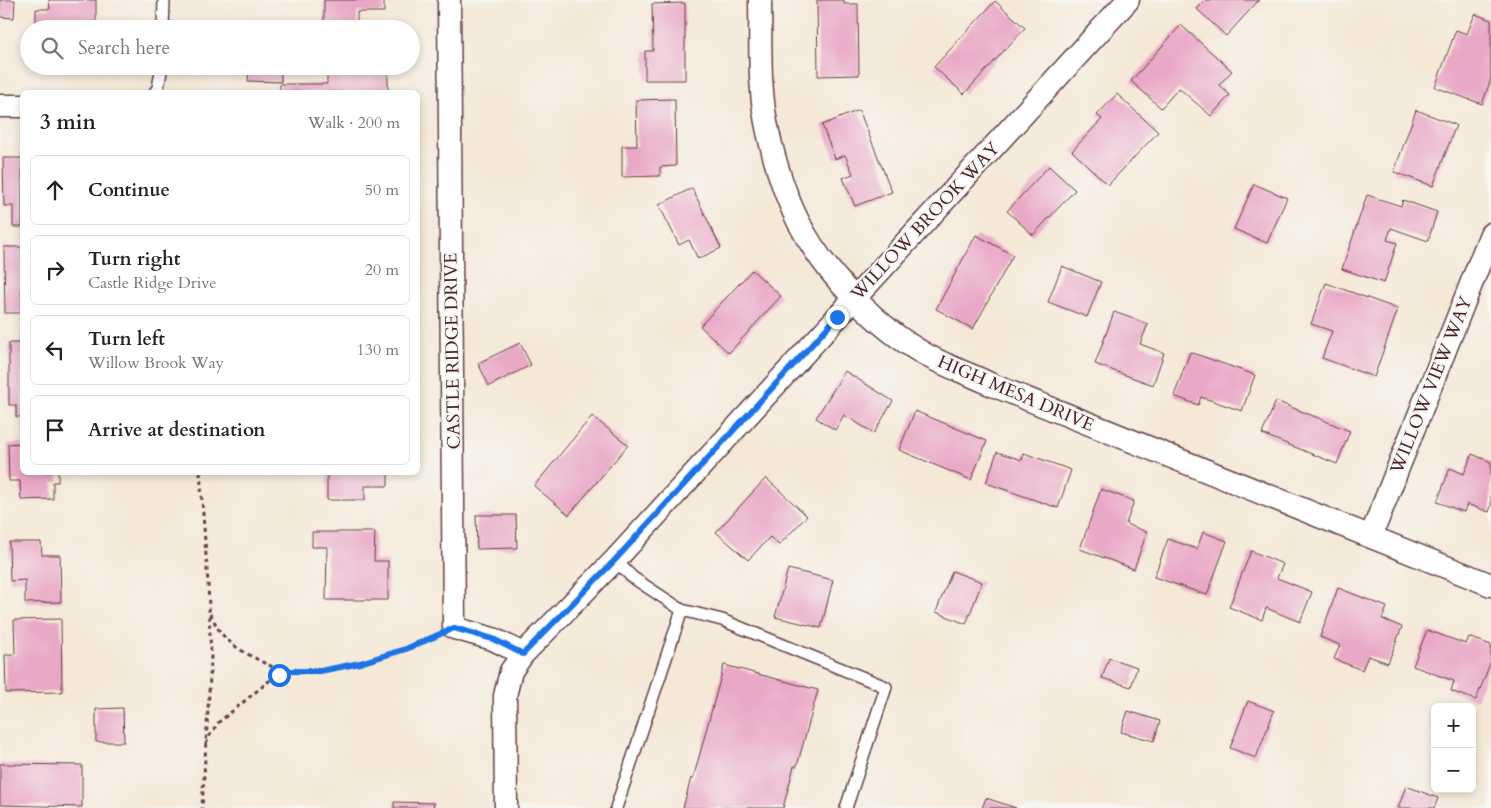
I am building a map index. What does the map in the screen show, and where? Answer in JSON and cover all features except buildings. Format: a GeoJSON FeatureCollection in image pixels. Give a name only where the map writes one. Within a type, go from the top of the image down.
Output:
{"type":"FeatureCollection","features":[{"type":"Feature","properties":{"kind":"street","name":"CASTLE RIDGE DRIVE"},"geometry":{"type":"LineString","coordinates":[[448,0],[454,628]]}},
{"type":"Feature","properties":{"kind":"street","name":"HIGH MESA DRIVE"},"geometry":{"type":"LineString","coordinates":[[760,0],[761,77],[768,131],[781,182],[799,222],[830,271],[854,298],[884,326],[927,356],[990,384],[1491,585]]}},
{"type":"Feature","properties":{"kind":"street","name":"WILLOW BROOK WAY"},"geometry":{"type":"LineString","coordinates":[[506,808],[505,696],[511,671],[523,654],[615,560],[1128,0]]}},
{"type":"Feature","properties":{"kind":"street"},"geometry":{"type":"LineString","coordinates":[[0,106],[20,106]]}},
{"type":"Feature","properties":{"kind":"street","name":"WILLOW VIEW WAY"},"geometry":{"type":"LineString","coordinates":[[1371,536],[1491,234]]}},
{"type":"Feature","properties":{"kind":"street"},"geometry":{"type":"LineString","coordinates":[[454,628],[493,639],[523,654]]}},
{"type":"Feature","properties":{"kind":"lane"},"geometry":{"type":"LineString","coordinates":[[164,0],[164,20]]}},
{"type":"Feature","properties":{"kind":"lane"},"geometry":{"type":"LineString","coordinates":[[156,90],[160,75]]}},
{"type":"Feature","properties":{"kind":"lane"},"geometry":{"type":"LineString","coordinates":[[615,560],[632,577],[682,610],[722,620],[886,687],[846,808]]}},
{"type":"Feature","properties":{"kind":"lane"},"geometry":{"type":"LineString","coordinates":[[616,808],[682,610]]}},
{"type":"Feature","properties":{"kind":"path"},"geometry":{"type":"LineString","coordinates":[[200,475],[210,613],[211,660],[202,808]]}},
{"type":"Feature","properties":{"kind":"path"},"geometry":{"type":"LineString","coordinates":[[210,613],[221,634],[231,643],[246,654],[266,664],[288,671],[320,671],[360,663],[406,649],[454,628]]}},
{"type":"Feature","properties":{"kind":"path"},"geometry":{"type":"LineString","coordinates":[[205,747],[211,733],[219,722],[269,681],[288,671]]}},
{"type":"Feature","properties":{"kind":"route"},"geometry":{"type":"LineString","coordinates":[[279,675],[288,671],[320,671],[360,663],[406,649],[454,628],[493,639],[523,654],[615,560],[837,317]]}}]}
